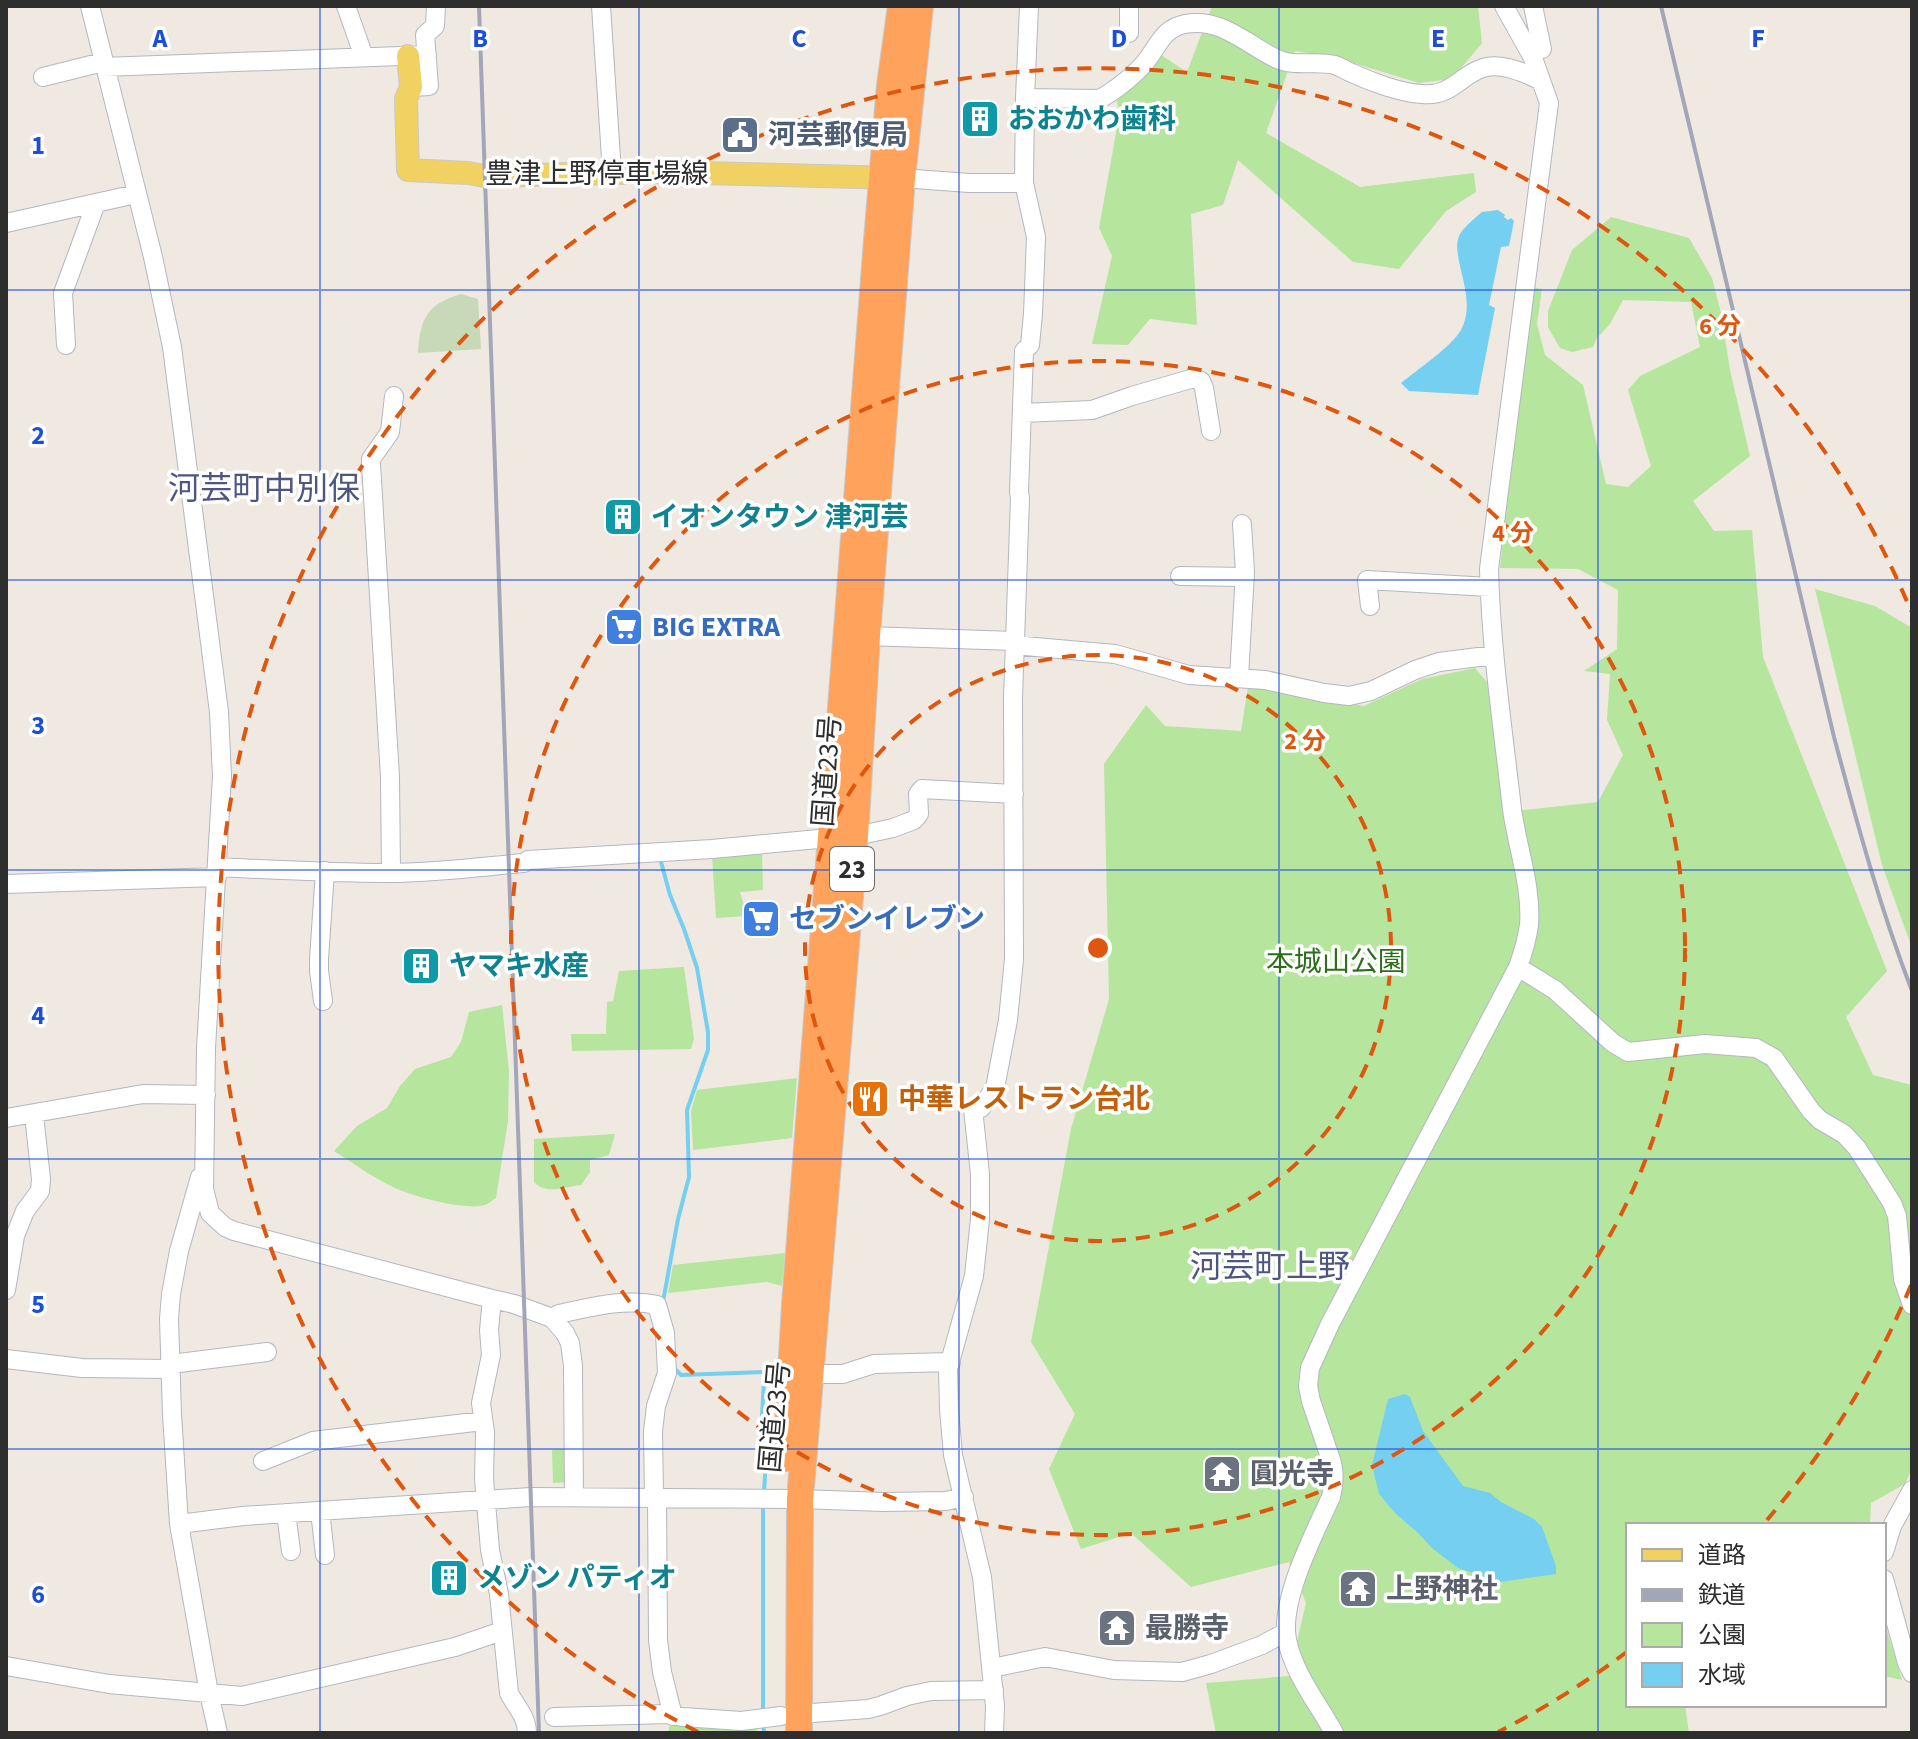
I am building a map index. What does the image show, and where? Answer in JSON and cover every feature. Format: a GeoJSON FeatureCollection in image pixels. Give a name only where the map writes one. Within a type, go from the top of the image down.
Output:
{"type":"FeatureCollection","features":[{"type":"Feature","properties":{"kind":"highway","name":"国道23号"},"geometry":{"type":"LineString","coordinates":[[790,1724],[795,1304],[867,636],[893,178],[890,85],[901,6]]}},
{"type":"Feature","properties":{"kind":"highway","name":"国道23号"},"geometry":{"type":"LineString","coordinates":[[792,1499],[811,1374],[877,240],[893,178],[920,6]]}},
{"type":"Feature","properties":{"kind":"main road","name":"豊津上野停車場線"},"geometry":{"type":"LineString","coordinates":[[417,56],[406,99],[408,170],[485,176],[661,172],[893,178]]}},
{"type":"Feature","properties":{"kind":"street"},"geometry":{"type":"LineString","coordinates":[[90,6],[161,292],[173,358],[219,712],[222,776],[208,1004],[205,1199],[210,1213],[225,1227],[514,1304],[552,1318],[570,1343],[573,1366],[574,1496]]}},
{"type":"Feature","properties":{"kind":"street"},"geometry":{"type":"LineString","coordinates":[[346,6],[364,57]]}},
{"type":"Feature","properties":{"kind":"street"},"geometry":{"type":"LineString","coordinates":[[43,77],[103,64],[417,56],[425,35],[435,26],[436,6]]}},
{"type":"Feature","properties":{"kind":"street"},"geometry":{"type":"LineString","coordinates":[[601,6],[612,173]]}},
{"type":"Feature","properties":{"kind":"street"},"geometry":{"type":"LineString","coordinates":[[994,1733],[994,1690],[982,1577],[951,1442],[948,1369],[974,1276],[980,1219],[980,1174],[973,1109],[981,1108],[994,1092],[1008,1020],[1014,959],[1014,643],[1024,351],[1030,345],[1036,237],[1024,183],[1029,6]]}},
{"type":"Feature","properties":{"kind":"street"},"geometry":{"type":"LineString","coordinates":[[1129,6],[1129,33]]}},
{"type":"Feature","properties":{"kind":"street"},"geometry":{"type":"LineString","coordinates":[[1334,1733],[1298,1671],[1286,1632],[1295,1583],[1334,1487],[1332,1463],[1311,1401],[1308,1386],[1310,1368],[1330,1324],[1518,967],[1529,926],[1528,899],[1513,815],[1494,655],[1489,587],[1490,555],[1549,103],[1533,58],[1504,6]]}},
{"type":"Feature","properties":{"kind":"street"},"geometry":{"type":"LineString","coordinates":[[1533,6],[1542,49]]}},
{"type":"Feature","properties":{"kind":"street"},"geometry":{"type":"LineString","coordinates":[[1025,98],[1099,99],[1145,63],[1168,31],[1198,22],[1233,33],[1283,62],[1335,65],[1384,85],[1421,94],[1454,87],[1472,73],[1492,66],[1541,81]]}},
{"type":"Feature","properties":{"kind":"street"},"geometry":{"type":"LineString","coordinates":[[893,178],[1024,183]]}},
{"type":"Feature","properties":{"kind":"street"},"geometry":{"type":"LineString","coordinates":[[6,223],[136,194]]}},
{"type":"Feature","properties":{"kind":"street"},"geometry":{"type":"LineString","coordinates":[[66,345],[63,293],[96,203]]}},
{"type":"Feature","properties":{"kind":"street"},"geometry":{"type":"LineString","coordinates":[[1022,413],[1092,410],[1194,378],[1201,381],[1204,388],[1211,431]]}},
{"type":"Feature","properties":{"kind":"street"},"geometry":{"type":"LineString","coordinates":[[391,873],[390,777],[371,459],[390,432],[394,396]]}},
{"type":"Feature","properties":{"kind":"street"},"geometry":{"type":"LineString","coordinates":[[1239,677],[1245,577],[1242,524]]}},
{"type":"Feature","properties":{"kind":"street"},"geometry":{"type":"LineString","coordinates":[[1180,576],[1245,577]]}},
{"type":"Feature","properties":{"kind":"street"},"geometry":{"type":"LineString","coordinates":[[1370,606],[1367,580],[1489,587]]}},
{"type":"Feature","properties":{"kind":"street"},"geometry":{"type":"LineString","coordinates":[[867,636],[1014,643],[1115,654],[1181,674],[1269,680],[1324,693],[1356,695],[1439,662],[1494,655]]}},
{"type":"Feature","properties":{"kind":"street"},"geometry":{"type":"LineString","coordinates":[[6,884],[217,872],[451,871],[524,863],[528,860],[712,849],[843,837],[893,828],[914,820],[919,814],[918,794],[922,789],[1014,794]]}},
{"type":"Feature","properties":{"kind":"street"},"geometry":{"type":"LineString","coordinates":[[323,1001],[319,959],[325,871]]}},
{"type":"Feature","properties":{"kind":"street"},"geometry":{"type":"LineString","coordinates":[[1518,967],[1555,990],[1613,1043],[1628,1052],[1705,1044],[1756,1048],[1774,1058],[1811,1111],[1844,1134],[1857,1148],[1892,1203],[1897,1216],[1903,1279],[1912,1305]]}},
{"type":"Feature","properties":{"kind":"street"},"geometry":{"type":"LineString","coordinates":[[6,1118],[143,1094],[206,1095]]}},
{"type":"Feature","properties":{"kind":"street"},"geometry":{"type":"LineString","coordinates":[[6,1290],[15,1236],[13,1221],[40,1191],[34,1115]]}},
{"type":"Feature","properties":{"kind":"street"},"geometry":{"type":"LineString","coordinates":[[204,1167],[190,1209],[171,1294],[169,1319],[179,1524],[218,1733]]}},
{"type":"Feature","properties":{"kind":"street"},"geometry":{"type":"LineString","coordinates":[[492,1299],[489,1330],[491,1355],[481,1403],[485,1500],[509,1693],[525,1716],[527,1733]]}},
{"type":"Feature","properties":{"kind":"street"},"geometry":{"type":"LineString","coordinates":[[552,1318],[559,1314],[636,1301],[657,1305],[664,1325],[667,1373],[656,1406],[653,1431],[658,1640],[673,1716]]}},
{"type":"Feature","properties":{"kind":"street"},"geometry":{"type":"LineString","coordinates":[[6,1359],[82,1368],[171,1366],[267,1352]]}},
{"type":"Feature","properties":{"kind":"street"},"geometry":{"type":"LineString","coordinates":[[811,1374],[843,1374],[874,1364],[951,1362]]}},
{"type":"Feature","properties":{"kind":"street"},"geometry":{"type":"LineString","coordinates":[[263,1461],[313,1441],[483,1421]]}},
{"type":"Feature","properties":{"kind":"street"},"geometry":{"type":"LineString","coordinates":[[1886,1546],[1892,1526],[1912,1490]]}},
{"type":"Feature","properties":{"kind":"street"},"geometry":{"type":"LineString","coordinates":[[179,1524],[243,1516],[574,1496],[908,1502],[964,1497]]}},
{"type":"Feature","properties":{"kind":"street"},"geometry":{"type":"LineString","coordinates":[[320,1511],[325,1555]]}},
{"type":"Feature","properties":{"kind":"street"},"geometry":{"type":"LineString","coordinates":[[286,1513],[291,1551]]}},
{"type":"Feature","properties":{"kind":"street"},"geometry":{"type":"LineString","coordinates":[[1886,1586],[1912,1673]]}},
{"type":"Feature","properties":{"kind":"street"},"geometry":{"type":"LineString","coordinates":[[6,1666],[109,1684],[242,1696],[455,1647],[502,1631]]}},
{"type":"Feature","properties":{"kind":"street"},"geometry":{"type":"LineString","coordinates":[[992,1668],[1045,1657],[1114,1670],[1182,1672],[1262,1645],[1286,1632]]}},
{"type":"Feature","properties":{"kind":"street"},"geometry":{"type":"LineString","coordinates":[[554,1717],[665,1714],[790,1724],[868,1709],[931,1691],[994,1690]]}},
{"type":"Feature","properties":{"kind":"green space"},"geometry":{"type":"Polygon","coordinates":[[[1212,6],[1478,6],[1482,43],[1452,79],[1419,83],[1337,58],[1295,51],[1266,133],[1360,187],[1474,173],[1476,192],[1446,211],[1399,269],[1353,262],[1238,160],[1223,205],[1191,214],[1197,325],[1150,319],[1128,345],[1092,344],[1112,256],[1099,228],[1119,116],[1117,100],[1161,55],[1187,72],[1212,6]]]}},
{"type":"Feature","properties":{"kind":"green space","name":"本城山公園"},"geometry":{"type":"Polygon","coordinates":[[[1611,217],[1689,238],[1712,278],[1750,456],[1693,501],[1714,531],[1752,530],[1763,657],[1887,971],[1846,1017],[1873,1075],[1912,1085],[1912,1468],[1905,1484],[1871,1503],[1870,1523],[1626,1523],[1626,1707],[1685,1707],[1689,1733],[1216,1733],[1206,1683],[1289,1676],[1306,1603],[1289,1562],[1191,1587],[1131,1533],[1081,1549],[1049,1469],[1075,1414],[1031,1342],[1071,1129],[1109,999],[1104,764],[1146,705],[1165,726],[1241,731],[1248,687],[1364,706],[1422,679],[1475,668],[1487,682],[1508,810],[1598,802],[1623,755],[1607,720],[1610,674],[1584,671],[1617,649],[1618,590],[1578,569],[1500,568],[1532,287],[1542,289],[1537,324],[1545,355],[1583,385],[1606,484],[1628,487],[1651,466],[1628,390],[1640,376],[1700,347],[1691,302],[1623,300],[1593,347],[1572,352],[1560,348],[1548,327],[1548,311],[1572,250],[1611,217]]]}},
{"type":"Feature","properties":{"kind":"green space"},"geometry":{"type":"Polygon","coordinates":[[[461,294],[478,299],[481,349],[418,353],[421,330],[428,314],[440,303],[461,294]]]}},
{"type":"Feature","properties":{"kind":"green space"},"geometry":{"type":"Polygon","coordinates":[[[1815,589],[1875,606],[1912,628],[1912,948],[1882,865],[1815,589]]]}},
{"type":"Feature","properties":{"kind":"green space"},"geometry":{"type":"Polygon","coordinates":[[[762,852],[763,890],[740,892],[747,916],[716,918],[712,856],[762,852]]]}},
{"type":"Feature","properties":{"kind":"green space"},"geometry":{"type":"Polygon","coordinates":[[[684,967],[694,1039],[691,1049],[572,1051],[571,1034],[606,1034],[607,1002],[613,1001],[619,971],[684,967]]]}},
{"type":"Feature","properties":{"kind":"green space"},"geometry":{"type":"Polygon","coordinates":[[[502,1005],[509,1071],[508,1121],[496,1198],[476,1206],[425,1198],[385,1183],[334,1151],[357,1126],[387,1108],[415,1069],[451,1057],[461,1042],[469,1012],[502,1005]]]}},
{"type":"Feature","properties":{"kind":"green space"},"geometry":{"type":"Polygon","coordinates":[[[797,1078],[792,1138],[693,1150],[691,1111],[697,1090],[797,1078]]]}},
{"type":"Feature","properties":{"kind":"green space"},"geometry":{"type":"Polygon","coordinates":[[[615,1134],[609,1155],[590,1160],[590,1172],[581,1185],[550,1189],[534,1182],[534,1139],[615,1134]]]}},
{"type":"Feature","properties":{"kind":"green space"},"geometry":{"type":"Polygon","coordinates":[[[785,1253],[782,1286],[767,1282],[668,1293],[673,1265],[785,1253]]]}},
{"type":"Feature","properties":{"kind":"green space"},"geometry":{"type":"Polygon","coordinates":[[[571,1448],[573,1482],[553,1483],[552,1450],[571,1448]]]}},
{"type":"Feature","properties":{"kind":"green space"},"geometry":{"type":"Polygon","coordinates":[[[1886,1628],[1902,1680],[1886,1676],[1886,1628]]]}},
{"type":"Feature","properties":{"kind":"green space"},"geometry":{"type":"Polygon","coordinates":[[[671,1719],[757,1721],[757,1733],[668,1733],[671,1719]]]}},
{"type":"Feature","properties":{"kind":"water"},"geometry":{"type":"Polygon","coordinates":[[[1498,210],[1508,220],[1511,218],[1514,221],[1509,246],[1501,247],[1489,305],[1495,308],[1478,395],[1409,391],[1401,383],[1450,344],[1466,317],[1467,304],[1457,243],[1460,234],[1482,212],[1498,210]]]}},
{"type":"Feature","properties":{"kind":"water"},"geometry":{"type":"Polygon","coordinates":[[[1405,1394],[1410,1397],[1423,1431],[1463,1486],[1490,1493],[1542,1527],[1556,1574],[1486,1584],[1432,1548],[1379,1494],[1372,1465],[1388,1399],[1405,1394]]]}},
{"type":"Feature","properties":{"kind":"waterway"},"geometry":{"type":"LineString","coordinates":[[661,862],[697,968],[708,1032],[708,1050],[687,1110],[689,1177],[663,1302]]}},
{"type":"Feature","properties":{"kind":"waterway"},"geometry":{"type":"LineString","coordinates":[[675,1369],[681,1375],[764,1372],[764,1376]]}},
{"type":"Feature","properties":{"kind":"waterway"},"geometry":{"type":"LineString","coordinates":[[764,1380],[761,1435],[766,1460],[764,1492]]}},
{"type":"Feature","properties":{"kind":"waterway"},"geometry":{"type":"LineString","coordinates":[[763,1506],[763,1711]]}},
{"type":"Feature","properties":{"kind":"waterway"},"geometry":{"type":"LineString","coordinates":[[763,1722],[764,1733]]}},
{"type":"Feature","properties":{"kind":"railway"},"geometry":{"type":"LineString","coordinates":[[479,6],[539,1733]]}},
{"type":"Feature","properties":{"kind":"railway"},"geometry":{"type":"LineString","coordinates":[[1661,6],[1834,737],[1879,897],[1912,991]]}},
{"type":"Feature","properties":{"kind":"place","name":"おおかわ歯科"},"geometry":{"type":"Point","coordinates":[980,119]}},
{"type":"Feature","properties":{"kind":"place","name":"河芸郵便局"},"geometry":{"type":"Point","coordinates":[740,135]}},
{"type":"Feature","properties":{"kind":"place","name":"イオンタウン 津河芸"},"geometry":{"type":"Point","coordinates":[623,517]}},
{"type":"Feature","properties":{"kind":"place","name":"BIG EXTRA"},"geometry":{"type":"Point","coordinates":[624,627]}},
{"type":"Feature","properties":{"kind":"place","name":"セブンイレブン"},"geometry":{"type":"Point","coordinates":[761,919]}},
{"type":"Feature","properties":{"kind":"place","name":"ヤマキ水産"},"geometry":{"type":"Point","coordinates":[421,966]}},
{"type":"Feature","properties":{"kind":"place","name":"中華レストラン台北"},"geometry":{"type":"Point","coordinates":[870,1099]}},
{"type":"Feature","properties":{"kind":"place","name":"圓光寺"},"geometry":{"type":"Point","coordinates":[1222,1474]}},
{"type":"Feature","properties":{"kind":"place","name":"メゾン パティオ"},"geometry":{"type":"Point","coordinates":[449,1578]}},
{"type":"Feature","properties":{"kind":"place","name":"上野神社"},"geometry":{"type":"Point","coordinates":[1358,1589]}},
{"type":"Feature","properties":{"kind":"place","name":"最勝寺"},"geometry":{"type":"Point","coordinates":[1117,1628]}},
{"type":"Feature","properties":{"kind":"district","name":"河芸町中別保"},"geometry":{"type":"Point","coordinates":[264,489]}},
{"type":"Feature","properties":{"kind":"district","name":"河芸町上野"},"geometry":{"type":"Point","coordinates":[1270,1267]}}]}
